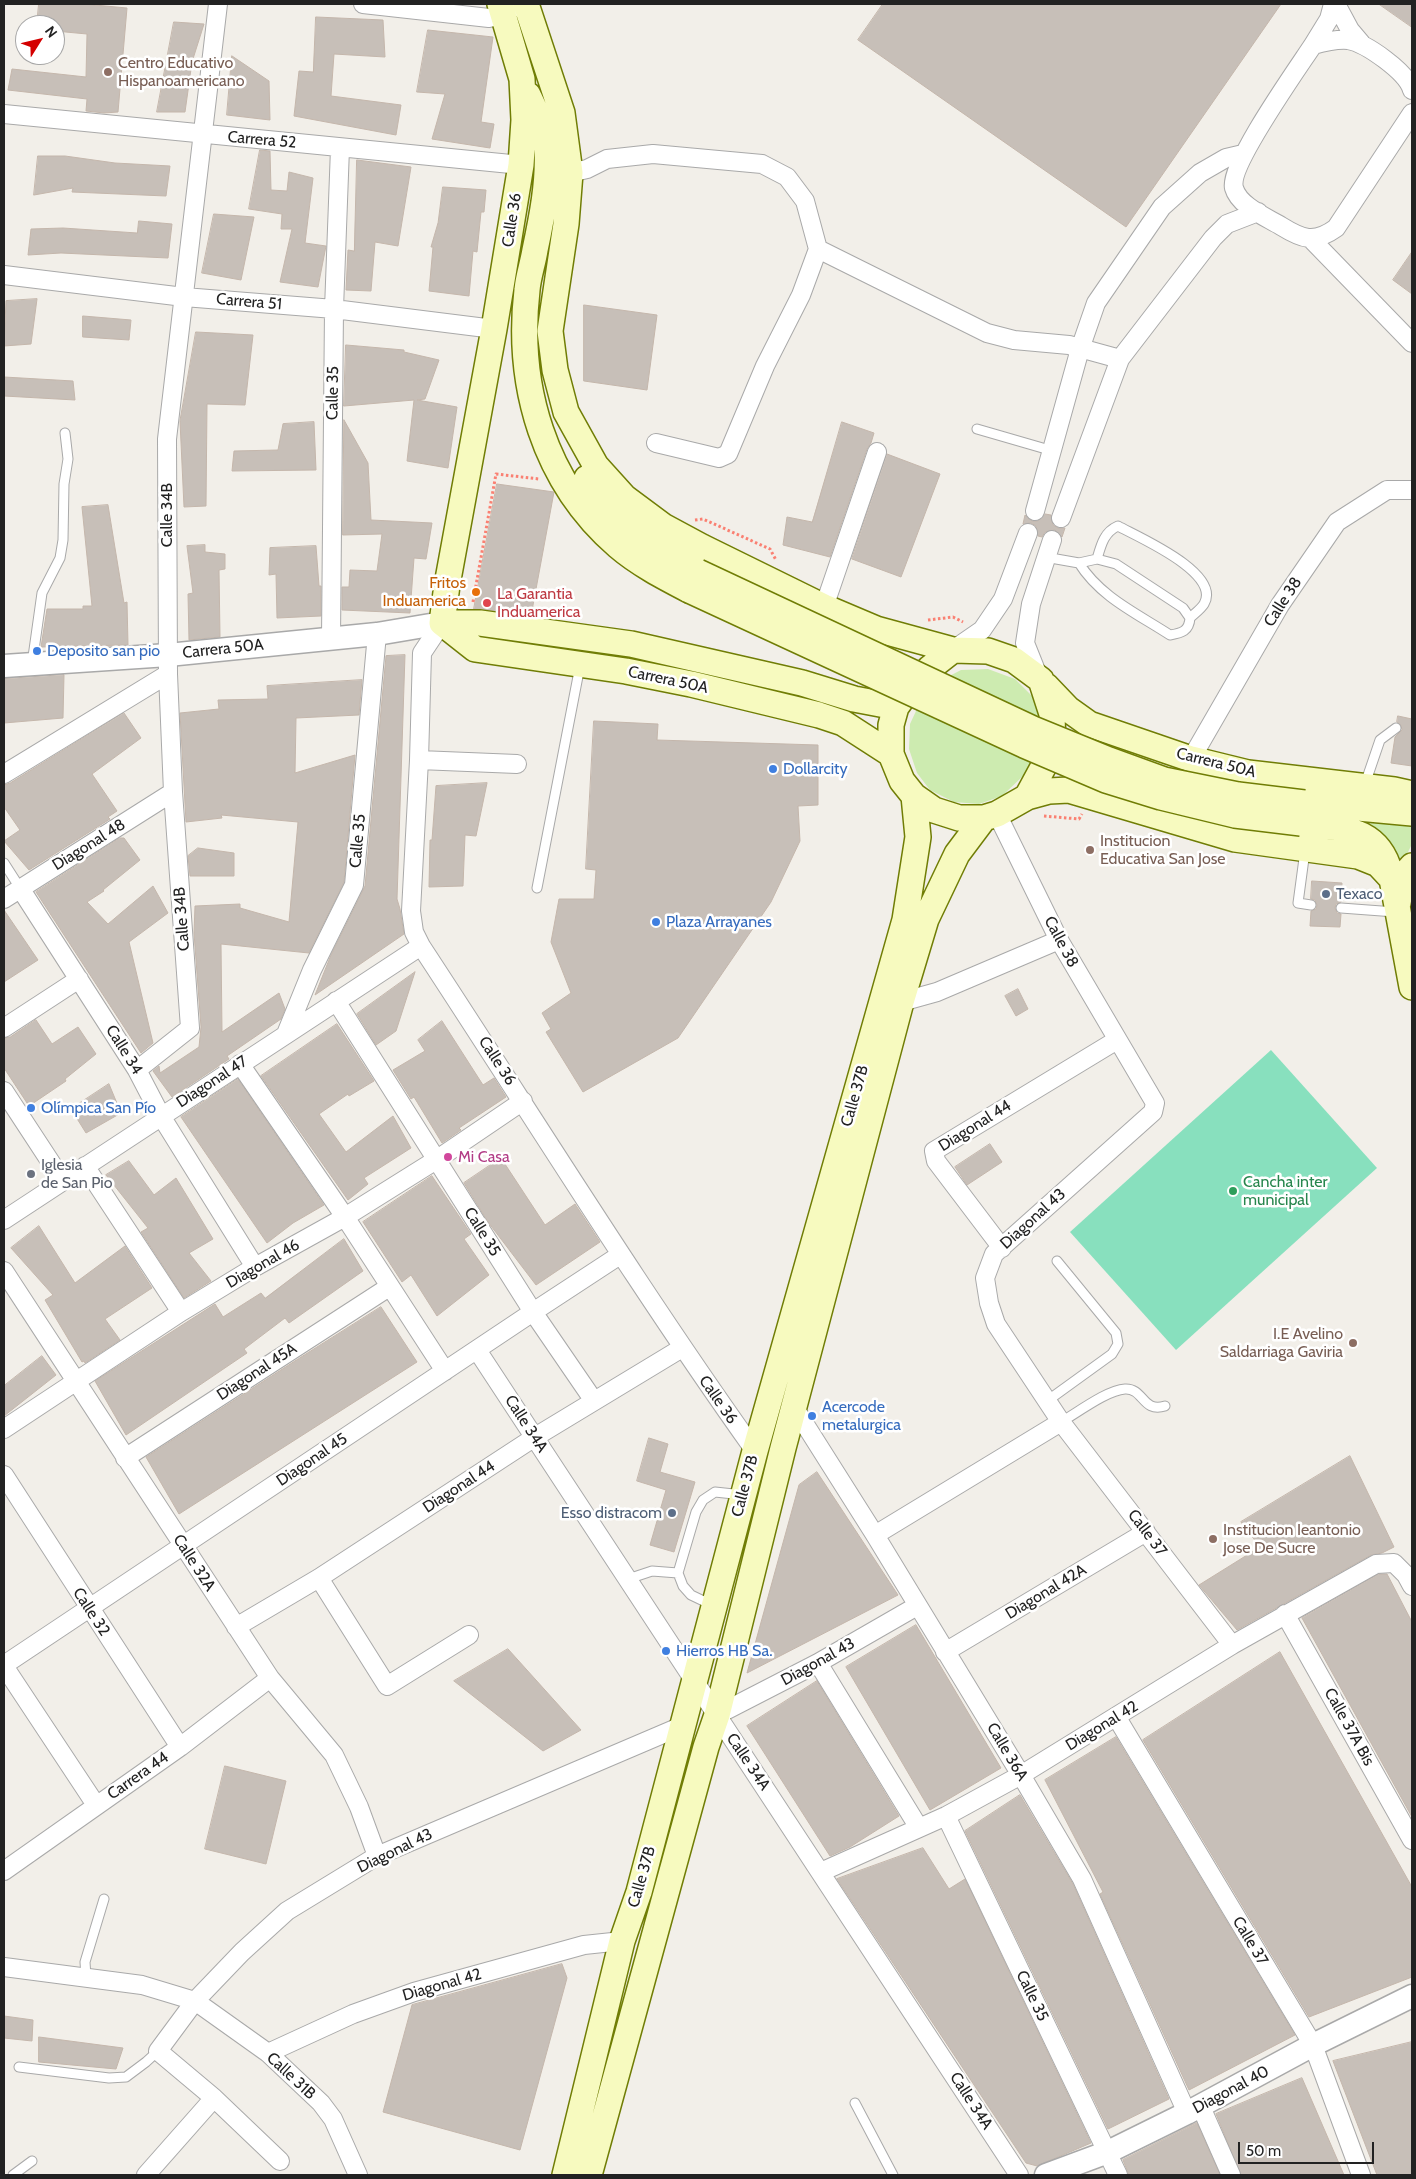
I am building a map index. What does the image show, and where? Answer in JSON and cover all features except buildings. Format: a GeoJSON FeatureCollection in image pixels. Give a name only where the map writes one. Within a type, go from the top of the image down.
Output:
{"type":"FeatureCollection","features":[{"type":"Feature","properties":{"kind":"main road"},"geometry":{"type":"LineString","coordinates":[[526,4],[562,113],[570,173],[566,224],[550,331],[555,370],[566,412],[596,466],[624,498],[663,526],[824,607],[876,629],[953,650],[988,651],[1014,660],[1040,680],[1052,714],[1053,749],[1038,781],[1033,807]]}},
{"type":"Feature","properties":{"kind":"main road","name":"Calle 36"},"geometry":{"type":"LineString","coordinates":[[442,623],[461,588],[483,486],[474,436],[521,165],[524,120],[522,79],[507,8]]}},
{"type":"Feature","properties":{"kind":"main road"},"geometry":{"type":"LineString","coordinates":[[522,79],[541,124],[547,147],[543,213],[527,288],[523,328],[525,368],[533,405],[547,450],[570,490],[594,522],[619,547],[654,572],[694,581],[1024,745],[1106,780],[1161,797],[1235,815],[1412,813]]}},
{"type":"Feature","properties":{"kind":"main road"},"geometry":{"type":"LineString","coordinates":[[555,370],[553,394],[558,418],[584,474],[630,531],[673,558],[694,581]]}},
{"type":"Feature","properties":{"kind":"main road","name":"Carrera 50A"},"geometry":{"type":"LineString","coordinates":[[442,623],[475,648],[581,663],[691,684],[818,715],[843,723],[892,754]]}},
{"type":"Feature","properties":{"kind":"main road","name":"Carrera 50A"},"geometry":{"type":"LineString","coordinates":[[442,623],[480,624],[631,644],[802,683],[854,699],[896,707]]}},
{"type":"Feature","properties":{"kind":"main road"},"geometry":{"type":"LineString","coordinates":[[953,650],[930,668],[909,689],[896,707],[891,725],[892,754],[902,780],[914,796],[934,810],[959,818],[990,816],[1033,807],[1049,791],[1070,790],[1091,798],[1235,839],[1358,856],[1402,872]]}},
{"type":"Feature","properties":{"kind":"main road","name":"Carrera 50A"},"geometry":{"type":"LineString","coordinates":[[1040,680],[1068,709],[1090,724],[1191,759],[1248,773],[1364,786],[1412,794]]}},
{"type":"Feature","properties":{"kind":"main road","name":"Calle 37B"},"geometry":{"type":"LineString","coordinates":[[565,2175],[622,1941],[639,1892],[754,1451],[905,920],[918,837],[914,796]]}},
{"type":"Feature","properties":{"kind":"main road"},"geometry":{"type":"LineString","coordinates":[[1302,813],[1351,829],[1367,837],[1402,872],[1398,908],[1412,988]]}},
{"type":"Feature","properties":{"kind":"main road","name":"Calle 37B"},"geometry":{"type":"LineString","coordinates":[[589,2175],[706,1747],[717,1715],[794,1407],[901,1002],[926,919],[957,854],[990,816]]}},
{"type":"Feature","properties":{"kind":"street","name":"Calle 34B"},"geometry":{"type":"LineString","coordinates":[[137,1070],[190,1028],[173,792],[168,665],[167,439],[218,4]]}},
{"type":"Feature","properties":{"kind":"street"},"geometry":{"type":"LineString","coordinates":[[363,4],[489,18],[507,8]]}},
{"type":"Feature","properties":{"kind":"street"},"geometry":{"type":"LineString","coordinates":[[1334,4],[1350,30],[1361,43],[1401,72],[1412,90]]}},
{"type":"Feature","properties":{"kind":"street"},"geometry":{"type":"LineString","coordinates":[[1334,4],[1329,18],[1244,154],[1234,175],[1234,188],[1241,200],[1297,236],[1311,239],[1326,235],[1336,228],[1412,113]]}},
{"type":"Feature","properties":{"kind":"street"},"geometry":{"type":"LineString","coordinates":[[1313,45],[1335,40],[1361,43]]}},
{"type":"Feature","properties":{"kind":"street","name":"Carrera 52"},"geometry":{"type":"LineString","coordinates":[[4,114],[521,165]]}},
{"type":"Feature","properties":{"kind":"street","name":"Calle 35"},"geometry":{"type":"LineString","coordinates":[[331,638],[334,309],[340,148]]}},
{"type":"Feature","properties":{"kind":"street"},"geometry":{"type":"LineString","coordinates":[[570,173],[587,169],[606,159],[653,154],[762,164],[787,177],[805,201],[818,249],[801,294],[765,366],[728,454],[720,458],[656,443]]}},
{"type":"Feature","properties":{"kind":"street"},"geometry":{"type":"LineString","coordinates":[[1035,511],[1080,349],[1096,303],[1162,208],[1200,172],[1226,158],[1244,154]]}},
{"type":"Feature","properties":{"kind":"street"},"geometry":{"type":"LineString","coordinates":[[1060,518],[1120,359],[1212,238],[1227,224],[1258,212]]}},
{"type":"Feature","properties":{"kind":"street"},"geometry":{"type":"LineString","coordinates":[[1311,239],[1412,343]]}},
{"type":"Feature","properties":{"kind":"street"},"geometry":{"type":"LineString","coordinates":[[818,249],[988,333],[1014,340],[1069,345],[1120,359]]}},
{"type":"Feature","properties":{"kind":"street","name":"Carrera 51"},"geometry":{"type":"LineString","coordinates":[[4,275],[184,297],[334,309],[494,329]]}},
{"type":"Feature","properties":{"kind":"street"},"geometry":{"type":"LineString","coordinates":[[824,607],[877,452]]}},
{"type":"Feature","properties":{"kind":"street","name":"Calle 38"},"geometry":{"type":"LineString","coordinates":[[1191,759],[1280,605],[1337,522],[1387,490],[1412,490]]}},
{"type":"Feature","properties":{"kind":"street"},"geometry":{"type":"LineString","coordinates":[[953,650],[982,630],[1003,599],[1026,540],[1028,545],[1037,545],[1044,552],[1045,557]]}},
{"type":"Feature","properties":{"kind":"street"},"geometry":{"type":"LineString","coordinates":[[1040,680],[1025,643],[1031,604],[1052,540]]}},
{"type":"Feature","properties":{"kind":"street","name":"Carrera 50A"},"geometry":{"type":"LineString","coordinates":[[4,666],[32,664],[168,665],[331,638],[377,634],[442,623]]}},
{"type":"Feature","properties":{"kind":"street","name":"Calle 36"},"geometry":{"type":"LineString","coordinates":[[442,623],[422,653],[419,760],[411,911],[414,932],[620,1255],[754,1451]]}},
{"type":"Feature","properties":{"kind":"street","name":"Calle 35"},"geometry":{"type":"LineString","coordinates":[[286,1034],[312,970],[354,885],[377,634]]}},
{"type":"Feature","properties":{"kind":"street"},"geometry":{"type":"LineString","coordinates":[[4,774],[168,665]]}},
{"type":"Feature","properties":{"kind":"street"},"geometry":{"type":"LineString","coordinates":[[419,760],[517,764]]}},
{"type":"Feature","properties":{"kind":"street","name":"Diagonal 48"},"geometry":{"type":"LineString","coordinates":[[4,899],[173,792]]}},
{"type":"Feature","properties":{"kind":"street","name":"Calle 38"},"geometry":{"type":"LineString","coordinates":[[990,816],[1059,940],[1118,1040]]}},
{"type":"Feature","properties":{"kind":"street","name":"Calle 34"},"geometry":{"type":"LineString","coordinates":[[20,888],[137,1070],[161,1116],[255,1267]]}},
{"type":"Feature","properties":{"kind":"street"},"geometry":{"type":"LineString","coordinates":[[901,1002],[937,992],[1059,940]]}},
{"type":"Feature","properties":{"kind":"street","name":"Diagonal 47"},"geometry":{"type":"LineString","coordinates":[[4,1220],[422,946]]}},
{"type":"Feature","properties":{"kind":"street"},"geometry":{"type":"LineString","coordinates":[[4,1028],[79,979]]}},
{"type":"Feature","properties":{"kind":"street","name":"Calle 35"},"geometry":{"type":"LineString","coordinates":[[336,1001],[532,1312],[594,1402]]}},
{"type":"Feature","properties":{"kind":"street","name":"Diagonal 44"},"geometry":{"type":"LineString","coordinates":[[1002,1248],[936,1161],[934,1151],[1118,1040]]}},
{"type":"Feature","properties":{"kind":"street","name":"Diagonal 43"},"geometry":{"type":"LineString","coordinates":[[1062,1422],[996,1324],[989,1303],[985,1278],[994,1254],[1153,1112],[1155,1103],[1151,1093],[1118,1040]]}},
{"type":"Feature","properties":{"kind":"street"},"geometry":{"type":"LineString","coordinates":[[240,1064],[345,1217],[445,1371]]}},
{"type":"Feature","properties":{"kind":"street"},"geometry":{"type":"LineString","coordinates":[[4,1092],[63,1181]]}},
{"type":"Feature","properties":{"kind":"street","name":"Diagonal 46"},"geometry":{"type":"LineString","coordinates":[[4,1429],[181,1312],[255,1267],[345,1217],[524,1102]]}},
{"type":"Feature","properties":{"kind":"street"},"geometry":{"type":"LineString","coordinates":[[85,1166],[181,1312]]}},
{"type":"Feature","properties":{"kind":"street","name":"Diagonal 45"},"geometry":{"type":"LineString","coordinates":[[4,1665],[620,1255]]}},
{"type":"Feature","properties":{"kind":"street","name":"Calle 32A"},"geometry":{"type":"LineString","coordinates":[[4,1271],[270,1678],[334,1755],[359,1807],[377,1856]]}},
{"type":"Feature","properties":{"kind":"street","name":"Diagonal 45A"},"geometry":{"type":"LineString","coordinates":[[126,1458],[389,1287]]}},
{"type":"Feature","properties":{"kind":"street","name":"Diagonal 44"},"geometry":{"type":"LineString","coordinates":[[236,1627],[319,1578],[535,1437],[682,1348]]}},
{"type":"Feature","properties":{"kind":"street","name":"Calle 34A"},"geometry":{"type":"LineString","coordinates":[[477,1350],[1019,2175]]}},
{"type":"Feature","properties":{"kind":"street","name":"Calle 36A"},"geometry":{"type":"LineString","coordinates":[[794,1407],[875,1535],[1082,1879],[1194,2110],[1231,2175]]}},
{"type":"Feature","properties":{"kind":"street"},"geometry":{"type":"LineString","coordinates":[[875,1535],[1062,1422]]}},
{"type":"Feature","properties":{"kind":"street","name":"Calle 37"},"geometry":{"type":"LineString","coordinates":[[1062,1422],[1232,1645]]}},
{"type":"Feature","properties":{"kind":"street","name":"Calle 32"},"geometry":{"type":"LineString","coordinates":[[4,1475],[88,1608],[180,1747]]}},
{"type":"Feature","properties":{"kind":"street","name":"Diagonal 42A"},"geometry":{"type":"LineString","coordinates":[[945,1652],[1146,1532]]}},
{"type":"Feature","properties":{"kind":"street","name":"Diagonal 42"},"geometry":{"type":"LineString","coordinates":[[821,1872],[946,1816],[1021,1775],[1117,1718],[1232,1645],[1376,1564],[1394,1564],[1406,1575],[1412,1586]]}},
{"type":"Feature","properties":{"kind":"street"},"geometry":{"type":"LineString","coordinates":[[319,1578],[387,1686],[469,1635]]}},
{"type":"Feature","properties":{"kind":"street","name":"Diagonal 43"},"geometry":{"type":"LineString","coordinates":[[717,1715],[818,1663],[917,1606]]}},
{"type":"Feature","properties":{"kind":"street","name":"Calle 37A Bis"},"geometry":{"type":"LineString","coordinates":[[1285,1614],[1412,1840]]}},
{"type":"Feature","properties":{"kind":"street"},"geometry":{"type":"LineString","coordinates":[[818,1663],[919,1828]]}},
{"type":"Feature","properties":{"kind":"street"},"geometry":{"type":"LineString","coordinates":[[4,1665],[96,1805]]}},
{"type":"Feature","properties":{"kind":"street","name":"Carrera 44"},"geometry":{"type":"LineString","coordinates":[[5,1866],[180,1747],[270,1678]]}},
{"type":"Feature","properties":{"kind":"street","name":"Calle 37"},"geometry":{"type":"LineString","coordinates":[[1117,1718],[1313,2045],[1362,2175]]}},
{"type":"Feature","properties":{"kind":"street","name":"Diagonal 43"},"geometry":{"type":"LineString","coordinates":[[158,2051],[195,2001],[242,1952],[287,1911],[377,1856],[684,1724]]}},
{"type":"Feature","properties":{"kind":"street","name":"Calle 35"},"geometry":{"type":"LineString","coordinates":[[946,1816],[1118,2175]]}},
{"type":"Feature","properties":{"kind":"street","name":"Diagonal 42"},"geometry":{"type":"LineString","coordinates":[[268,2053],[352,2014],[414,1992],[584,1945],[622,1941]]}},
{"type":"Feature","properties":{"kind":"street","name":"Calle 31B"},"geometry":{"type":"LineString","coordinates":[[4,1967],[142,1985],[195,2001],[268,2053],[321,2103],[333,2119],[358,2175]]}},
{"type":"Feature","properties":{"kind":"street","name":"Diagonal 40"},"geometry":{"type":"LineString","coordinates":[[1046,2175],[1108,2152],[1194,2110],[1313,2045],[1411,2001]]}},
{"type":"Feature","properties":{"kind":"street"},"geometry":{"type":"LineString","coordinates":[[158,2051],[214,2098],[280,2161]]}},
{"type":"Feature","properties":{"kind":"street"},"geometry":{"type":"LineString","coordinates":[[146,2175],[214,2098]]}},
{"type":"Feature","properties":{"kind":"lane"},"geometry":{"type":"LineString","coordinates":[[977,429],[1053,451]]}},
{"type":"Feature","properties":{"kind":"lane"},"geometry":{"type":"LineString","coordinates":[[32,664],[42,593],[60,558],[63,540],[64,484],[68,459],[65,434]]}},
{"type":"Feature","properties":{"kind":"lane"},"geometry":{"type":"LineString","coordinates":[[1079,563],[1089,579],[1102,591],[1170,635],[1182,633],[1189,626],[1190,618],[1205,603],[1206,590],[1202,581],[1189,566],[1118,526],[1111,529],[1103,538],[1097,559]]}},
{"type":"Feature","properties":{"kind":"lane"},"geometry":{"type":"LineString","coordinates":[[1045,557],[1079,563],[1097,559],[1116,564],[1183,608],[1190,618]]}},
{"type":"Feature","properties":{"kind":"lane"},"geometry":{"type":"LineString","coordinates":[[537,888],[581,663]]}},
{"type":"Feature","properties":{"kind":"lane"},"geometry":{"type":"LineString","coordinates":[[1364,786],[1380,740],[1396,728]]}},
{"type":"Feature","properties":{"kind":"lane"},"geometry":{"type":"LineString","coordinates":[[1306,849],[1298,903],[1311,905]]}},
{"type":"Feature","properties":{"kind":"lane","name":"Calle 34"},"geometry":{"type":"LineString","coordinates":[[4,863],[20,888]]}},
{"type":"Feature","properties":{"kind":"lane"},"geometry":{"type":"LineString","coordinates":[[1341,908],[1398,908]]}},
{"type":"Feature","properties":{"kind":"lane"},"geometry":{"type":"LineString","coordinates":[[1047,1401],[1112,1354],[1118,1344],[1116,1333],[1056,1261]]}},
{"type":"Feature","properties":{"kind":"lane"},"geometry":{"type":"LineString","coordinates":[[1062,1422],[1101,1399],[1124,1389],[1134,1391],[1150,1407],[1158,1408],[1165,1406]]}},
{"type":"Feature","properties":{"kind":"lane"},"geometry":{"type":"LineString","coordinates":[[713,1606],[691,1595],[683,1586],[678,1573],[696,1512],[703,1500],[715,1492],[743,1495]]}},
{"type":"Feature","properties":{"kind":"lane"},"geometry":{"type":"LineString","coordinates":[[628,1579],[652,1571],[678,1573]]}},
{"type":"Feature","properties":{"kind":"lane"},"geometry":{"type":"LineString","coordinates":[[86,1977],[85,1962],[104,1899]]}},
{"type":"Feature","properties":{"kind":"lane"},"geometry":{"type":"LineString","coordinates":[[19,2067],[108,2078],[126,2077],[158,2051]]}},
{"type":"Feature","properties":{"kind":"lane"},"geometry":{"type":"LineString","coordinates":[[854,2103],[893,2175]]}},
{"type":"Feature","properties":{"kind":"lane"},"geometry":{"type":"LineString","coordinates":[[13,2175],[32,2161]]}},
{"type":"Feature","properties":{"kind":"path"},"geometry":{"type":"LineString","coordinates":[[1033,807],[1048,816],[1079,819],[1091,798]]}},
{"type":"Feature","properties":{"kind":"green space"},"geometry":{"type":"Polygon","coordinates":[[[988,669],[1015,679],[1033,697],[1041,718],[1034,760],[1023,776],[1002,796],[979,804],[954,802],[930,790],[917,773],[909,749],[910,724],[922,698],[936,683],[961,670],[988,669]]]}},
{"type":"Feature","properties":{"kind":"green space"},"geometry":{"type":"Polygon","coordinates":[[[1359,821],[1412,825],[1412,844],[1400,868],[1359,821]]]}},
{"type":"Feature","properties":{"kind":"green space","name":"Cancha inter municipal"},"geometry":{"type":"Polygon","coordinates":[[[1271,1050],[1377,1168],[1176,1350],[1070,1232],[1271,1050]]]}},
{"type":"Feature","properties":{"kind":"place","name":"Centro Educativo Hispanoamericano"},"geometry":{"type":"Point","coordinates":[108,72]}},
{"type":"Feature","properties":{"kind":"place","name":"Fritos Induamerica"},"geometry":{"type":"Point","coordinates":[476,592]}},
{"type":"Feature","properties":{"kind":"place","name":"La Garantia Induamerica"},"geometry":{"type":"Point","coordinates":[487,603]}},
{"type":"Feature","properties":{"kind":"place","name":"Deposito san pio"},"geometry":{"type":"Point","coordinates":[37,651]}},
{"type":"Feature","properties":{"kind":"place","name":"Dollarcity"},"geometry":{"type":"Point","coordinates":[773,769]}},
{"type":"Feature","properties":{"kind":"place","name":"Institucion Educativa San Jose"},"geometry":{"type":"Point","coordinates":[1090,850]}},
{"type":"Feature","properties":{"kind":"place","name":"Texaco"},"geometry":{"type":"Point","coordinates":[1326,894]}},
{"type":"Feature","properties":{"kind":"place","name":"Plaza Arrayanes"},"geometry":{"type":"Point","coordinates":[656,922]}},
{"type":"Feature","properties":{"kind":"place","name":"Olímpica San Pío"},"geometry":{"type":"Point","coordinates":[31,1108]}},
{"type":"Feature","properties":{"kind":"place","name":"Mi Casa"},"geometry":{"type":"Point","coordinates":[448,1157]}},
{"type":"Feature","properties":{"kind":"place","name":"Iglesia de San Pio"},"geometry":{"type":"Point","coordinates":[31,1174]}},
{"type":"Feature","properties":{"kind":"place","name":"Cancha inter municipal"},"geometry":{"type":"Point","coordinates":[1233,1191]}},
{"type":"Feature","properties":{"kind":"place","name":"I.E Avelino Saldarriaga Gaviria"},"geometry":{"type":"Point","coordinates":[1353,1343]}},
{"type":"Feature","properties":{"kind":"place","name":"Acercode metalurgica"},"geometry":{"type":"Point","coordinates":[812,1416]}},
{"type":"Feature","properties":{"kind":"place","name":"Esso distracom"},"geometry":{"type":"Point","coordinates":[672,1513]}},
{"type":"Feature","properties":{"kind":"place","name":"Institucion Ieantonio Jose De Sucre"},"geometry":{"type":"Point","coordinates":[1213,1539]}},
{"type":"Feature","properties":{"kind":"place","name":"Hierros HB Sa."},"geometry":{"type":"Point","coordinates":[666,1651]}}]}
